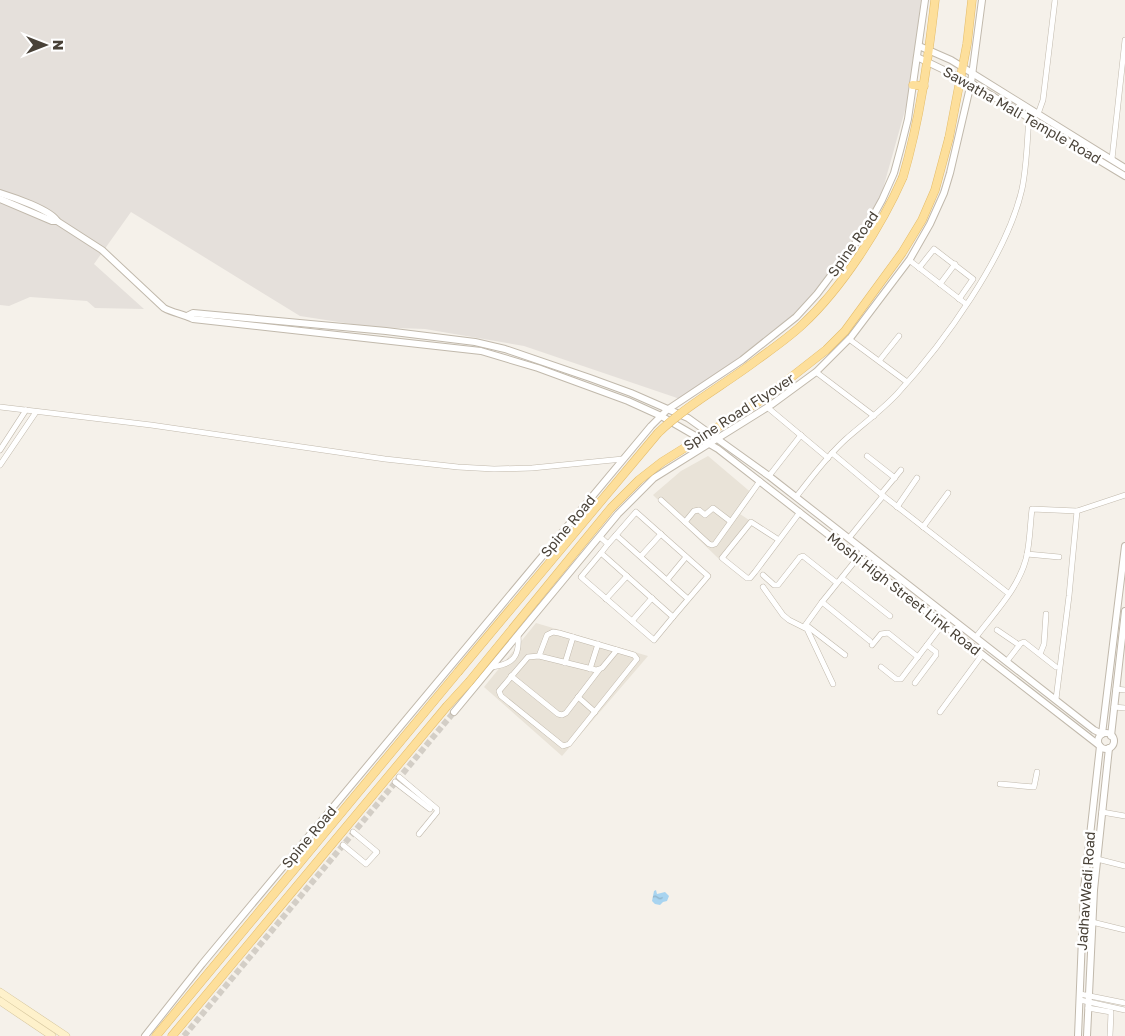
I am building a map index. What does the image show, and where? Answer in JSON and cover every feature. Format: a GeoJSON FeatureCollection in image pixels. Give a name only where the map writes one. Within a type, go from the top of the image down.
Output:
{"type":"FeatureCollection","features":[{"type":"Feature","properties":{"kind":"main road"},"geometry":{"type":"LineString","coordinates":[[430,692],[437,698],[658,433],[688,407],[747,368],[802,324],[848,270],[891,204],[903,177],[924,86],[935,0]]}},
{"type":"Feature","properties":{"kind":"main road"},"geometry":{"type":"LineString","coordinates":[[961,78],[972,0]]}},
{"type":"Feature","properties":{"kind":"main road","name":"Spine Road Flyover"},"geometry":{"type":"LineString","coordinates":[[447,706],[469,682],[611,508],[639,480],[662,462],[772,393],[826,350],[845,331],[902,253],[922,220],[935,190],[950,138],[961,78]]}},
{"type":"Feature","properties":{"kind":"main road"},"geometry":{"type":"LineString","coordinates":[[913,85],[924,86]]}},
{"type":"Feature","properties":{"kind":"main road","name":"Spine Road"},"geometry":{"type":"LineString","coordinates":[[156,1036],[437,698]]}},
{"type":"Feature","properties":{"kind":"main road"},"geometry":{"type":"LineString","coordinates":[[447,706],[454,712]]}},
{"type":"Feature","properties":{"kind":"main road","name":"Spine Road"},"geometry":{"type":"LineString","coordinates":[[172,1036],[447,706]]}},
{"type":"Feature","properties":{"kind":"main road"},"geometry":{"type":"LineString","coordinates":[[0,992],[66,1036]]}},
{"type":"Feature","properties":{"kind":"main road"},"geometry":{"type":"LineString","coordinates":[[0,1001],[52,1036]]}},
{"type":"Feature","properties":{"kind":"street","name":"Spine Road"},"geometry":{"type":"LineString","coordinates":[[145,1036],[202,964],[623,459],[661,416],[668,409],[751,353],[796,318],[817,294],[866,229],[894,174],[899,156],[908,119],[925,0]]}},
{"type":"Feature","properties":{"kind":"street"},"geometry":{"type":"LineString","coordinates":[[454,712],[628,503],[654,478],[767,407],[816,372],[849,339],[909,260],[930,224],[944,193],[950,173],[973,73],[982,0]]}},
{"type":"Feature","properties":{"kind":"street"},"geometry":{"type":"LineString","coordinates":[[1038,114],[1043,100],[1055,0]]}},
{"type":"Feature","properties":{"kind":"street"},"geometry":{"type":"LineString","coordinates":[[1112,160],[1125,42]]}},
{"type":"Feature","properties":{"kind":"street","name":"Sawatha Mali Temple Road"},"geometry":{"type":"LineString","coordinates":[[919,46],[963,67],[1125,168]]}},
{"type":"Feature","properties":{"kind":"street","name":"Sawatha Mali Temple Road"},"geometry":{"type":"LineString","coordinates":[[917,57],[971,83],[1125,176]]}},
{"type":"Feature","properties":{"kind":"street"},"geometry":{"type":"LineString","coordinates":[[796,497],[846,439],[874,416],[907,382],[956,321],[996,254],[1016,209],[1025,168],[1029,117]]}},
{"type":"Feature","properties":{"kind":"street","name":"Moshi High Street Link Road"},"geometry":{"type":"LineString","coordinates":[[0,193],[55,216],[57,221],[102,250],[164,308],[171,312],[193,319],[481,351],[628,400],[661,416],[718,449],[1100,746]]}},
{"type":"Feature","properties":{"kind":"street"},"geometry":{"type":"LineString","coordinates":[[0,199],[52,222],[57,221]]}},
{"type":"Feature","properties":{"kind":"street"},"geometry":{"type":"LineString","coordinates":[[919,268],[934,249],[954,264],[973,279],[959,299]]}},
{"type":"Feature","properties":{"kind":"street"},"geometry":{"type":"LineString","coordinates":[[909,260],[966,304]]}},
{"type":"Feature","properties":{"kind":"street"},"geometry":{"type":"LineString","coordinates":[[940,284],[954,264]]}},
{"type":"Feature","properties":{"kind":"street","name":"Moshi High Street Link Road"},"geometry":{"type":"LineString","coordinates":[[187,316],[193,312],[352,327],[461,340],[498,347],[631,393],[688,418],[769,476],[1094,730],[1102,734]]}},
{"type":"Feature","properties":{"kind":"street"},"geometry":{"type":"LineString","coordinates":[[351,336],[352,327]]}},
{"type":"Feature","properties":{"kind":"street"},"geometry":{"type":"LineString","coordinates":[[879,361],[899,336]]}},
{"type":"Feature","properties":{"kind":"street"},"geometry":{"type":"LineString","coordinates":[[849,339],[907,382]]}},
{"type":"Feature","properties":{"kind":"street"},"geometry":{"type":"LineString","coordinates":[[816,372],[874,416]]}},
{"type":"Feature","properties":{"kind":"street"},"geometry":{"type":"LineString","coordinates":[[0,407],[151,425],[385,459],[458,467],[494,469],[532,468],[623,459]]}},
{"type":"Feature","properties":{"kind":"street"},"geometry":{"type":"LineString","coordinates":[[767,407],[1008,593]]}},
{"type":"Feature","properties":{"kind":"street"},"geometry":{"type":"LineString","coordinates":[[0,450],[26,410]]}},
{"type":"Feature","properties":{"kind":"street"},"geometry":{"type":"LineString","coordinates":[[0,465],[36,412]]}},
{"type":"Feature","properties":{"kind":"street"},"geometry":{"type":"LineString","coordinates":[[769,476],[801,435]]}},
{"type":"Feature","properties":{"kind":"street"},"geometry":{"type":"LineString","coordinates":[[867,456],[894,478]]}},
{"type":"Feature","properties":{"kind":"street"},"geometry":{"type":"LineString","coordinates":[[849,538],[901,470]]}},
{"type":"Feature","properties":{"kind":"street"},"geometry":{"type":"LineString","coordinates":[[898,507],[917,478]]}},
{"type":"Feature","properties":{"kind":"street"},"geometry":{"type":"LineString","coordinates":[[661,500],[712,546],[760,481]]}},
{"type":"Feature","properties":{"kind":"street"},"geometry":{"type":"LineString","coordinates":[[923,527],[948,493]]}},
{"type":"Feature","properties":{"kind":"street"},"geometry":{"type":"LineString","coordinates":[[976,637],[1008,593],[1013,589],[1020,575],[1027,554],[1032,509],[1077,511],[1125,495]]}},
{"type":"Feature","properties":{"kind":"street"},"geometry":{"type":"LineString","coordinates":[[685,522],[694,511],[699,510],[705,515],[713,508],[730,521]]}},
{"type":"Feature","properties":{"kind":"street"},"geometry":{"type":"LineString","coordinates":[[1056,699],[1077,511]]}},
{"type":"Feature","properties":{"kind":"street"},"geometry":{"type":"LineString","coordinates":[[636,512],[661,534],[708,576],[654,640],[581,577],[636,512]]}},
{"type":"Feature","properties":{"kind":"street"},"geometry":{"type":"LineString","coordinates":[[779,540],[751,522],[722,558],[747,578],[750,578],[779,540],[800,512]]}},
{"type":"Feature","properties":{"kind":"street"},"geometry":{"type":"LineString","coordinates":[[640,556],[661,534]]}},
{"type":"Feature","properties":{"kind":"street"},"geometry":{"type":"LineString","coordinates":[[616,535],[688,599]]}},
{"type":"Feature","properties":{"kind":"street"},"geometry":{"type":"LineString","coordinates":[[600,537],[608,544]]}},
{"type":"Feature","properties":{"kind":"street","name":"JadhavWadi Road"},"geometry":{"type":"LineString","coordinates":[[1078,1036],[1084,889],[1100,746],[1098,740],[1102,734],[1125,546]]}},
{"type":"Feature","properties":{"kind":"street"},"geometry":{"type":"LineString","coordinates":[[805,626],[864,550]]}},
{"type":"Feature","properties":{"kind":"street"},"geometry":{"type":"LineString","coordinates":[[601,553],[673,617]]}},
{"type":"Feature","properties":{"kind":"street"},"geometry":{"type":"LineString","coordinates":[[1027,554],[1059,557]]}},
{"type":"Feature","properties":{"kind":"street"},"geometry":{"type":"LineString","coordinates":[[763,574],[774,585],[778,585],[800,557],[803,556],[837,583]]}},
{"type":"Feature","properties":{"kind":"street"},"geometry":{"type":"LineString","coordinates":[[667,580],[686,557]]}},
{"type":"Feature","properties":{"kind":"street"},"geometry":{"type":"LineString","coordinates":[[606,599],[627,576]]}},
{"type":"Feature","properties":{"kind":"street"},"geometry":{"type":"LineString","coordinates":[[842,578],[890,616]]}},
{"type":"Feature","properties":{"kind":"street"},"geometry":{"type":"LineString","coordinates":[[763,586],[783,615],[789,620],[805,626],[845,655]]}},
{"type":"Feature","properties":{"kind":"street"},"geometry":{"type":"LineString","coordinates":[[632,621],[652,598]]}},
{"type":"Feature","properties":{"kind":"street"},"geometry":{"type":"LineString","coordinates":[[822,602],[871,643],[880,634],[888,633],[918,657]]}},
{"type":"Feature","properties":{"kind":"street","name":"JadhavWadi Road"},"geometry":{"type":"LineString","coordinates":[[1087,1036],[1097,859],[1109,748],[1113,742],[1111,736],[1125,611]]}},
{"type":"Feature","properties":{"kind":"street"},"geometry":{"type":"LineString","coordinates":[[1040,654],[1044,644],[1046,614]]}},
{"type":"Feature","properties":{"kind":"street"},"geometry":{"type":"LineString","coordinates":[[881,667],[899,680],[943,624]]}},
{"type":"Feature","properties":{"kind":"street"},"geometry":{"type":"LineString","coordinates":[[805,626],[833,684]]}},
{"type":"Feature","properties":{"kind":"street"},"geometry":{"type":"LineString","coordinates":[[997,630],[1018,645]]}},
{"type":"Feature","properties":{"kind":"street"},"geometry":{"type":"LineString","coordinates":[[539,656],[547,635],[559,633],[634,655],[637,659],[568,744],[562,746],[499,694],[499,690],[528,657],[539,656],[599,670]]}},
{"type":"Feature","properties":{"kind":"street"},"geometry":{"type":"LineString","coordinates":[[492,667],[506,664],[514,658],[519,647],[518,635]]}},
{"type":"Feature","properties":{"kind":"street"},"geometry":{"type":"LineString","coordinates":[[565,663],[573,637]]}},
{"type":"Feature","properties":{"kind":"street"},"geometry":{"type":"LineString","coordinates":[[1007,661],[1018,645],[1024,642],[1056,667]]}},
{"type":"Feature","properties":{"kind":"street"},"geometry":{"type":"LineString","coordinates":[[590,669],[598,644]]}},
{"type":"Feature","properties":{"kind":"street"},"geometry":{"type":"LineString","coordinates":[[940,712],[980,654],[984,644]]}},
{"type":"Feature","properties":{"kind":"street"},"geometry":{"type":"LineString","coordinates":[[915,683],[936,655],[936,652],[927,645]]}},
{"type":"Feature","properties":{"kind":"street"},"geometry":{"type":"LineString","coordinates":[[511,676],[558,714],[562,715],[566,713],[617,650]]}},
{"type":"Feature","properties":{"kind":"street"},"geometry":{"type":"LineString","coordinates":[[514,658],[521,664]]}},
{"type":"Feature","properties":{"kind":"street"},"geometry":{"type":"LineString","coordinates":[[1116,689],[1125,690]]}},
{"type":"Feature","properties":{"kind":"street"},"geometry":{"type":"LineString","coordinates":[[578,698],[595,712]]}},
{"type":"Feature","properties":{"kind":"street"},"geometry":{"type":"LineString","coordinates":[[1114,707],[1125,708]]}},
{"type":"Feature","properties":{"kind":"street"},"geometry":{"type":"LineString","coordinates":[[1102,734],[1111,736]]}},
{"type":"Feature","properties":{"kind":"street"},"geometry":{"type":"LineString","coordinates":[[1100,746],[1104,749],[1109,748]]}},
{"type":"Feature","properties":{"kind":"street"},"geometry":{"type":"LineString","coordinates":[[1000,784],[1034,787],[1037,772]]}},
{"type":"Feature","properties":{"kind":"street"},"geometry":{"type":"LineString","coordinates":[[399,777],[437,809],[437,812],[419,834]]}},
{"type":"Feature","properties":{"kind":"street"},"geometry":{"type":"LineString","coordinates":[[395,782],[430,809]]}},
{"type":"Feature","properties":{"kind":"street"},"geometry":{"type":"LineString","coordinates":[[1102,812],[1125,816]]}},
{"type":"Feature","properties":{"kind":"street"},"geometry":{"type":"LineString","coordinates":[[343,845],[366,864],[377,852],[353,832]]}},
{"type":"Feature","properties":{"kind":"street"},"geometry":{"type":"LineString","coordinates":[[1097,859],[1125,866]]}},
{"type":"Feature","properties":{"kind":"street"},"geometry":{"type":"LineString","coordinates":[[1092,922],[1125,930]]}},
{"type":"Feature","properties":{"kind":"street"},"geometry":{"type":"LineString","coordinates":[[1080,997],[1089,996],[1125,1003]]}},
{"type":"Feature","properties":{"kind":"street"},"geometry":{"type":"LineString","coordinates":[[1080,997],[1088,1006],[1110,1012],[1110,1036]]}},
{"type":"Feature","properties":{"kind":"street"},"geometry":{"type":"LineString","coordinates":[[1088,1006],[1125,1010]]}},
{"type":"Feature","properties":{"kind":"shaded area"},"geometry":{"type":"Polygon","coordinates":[[[0,0],[921,0],[909,96],[879,203],[813,301],[683,400],[524,346],[425,329],[371,327],[300,316],[131,212],[94,264],[144,309],[95,308],[87,301],[30,297],[9,306],[0,305],[0,0]]]}},
{"type":"Feature","properties":{"kind":"shaded area"},"geometry":{"type":"Polygon","coordinates":[[[708,456],[754,495],[740,514],[749,520],[719,559],[653,495],[681,471],[708,456]]]}},
{"type":"Feature","properties":{"kind":"shaded area"},"geometry":{"type":"Polygon","coordinates":[[[536,623],[648,656],[562,756],[484,687],[536,623]]]}},
{"type":"Feature","properties":{"kind":"water"},"geometry":{"type":"Polygon","coordinates":[[[656,890],[657,894],[665,892],[669,896],[667,901],[660,905],[652,901],[654,891],[656,890]]]}},
{"type":"Feature","properties":{"kind":"tunnel"},"geometry":{"type":"LineString","coordinates":[[184,1036],[454,712]]}}]}
